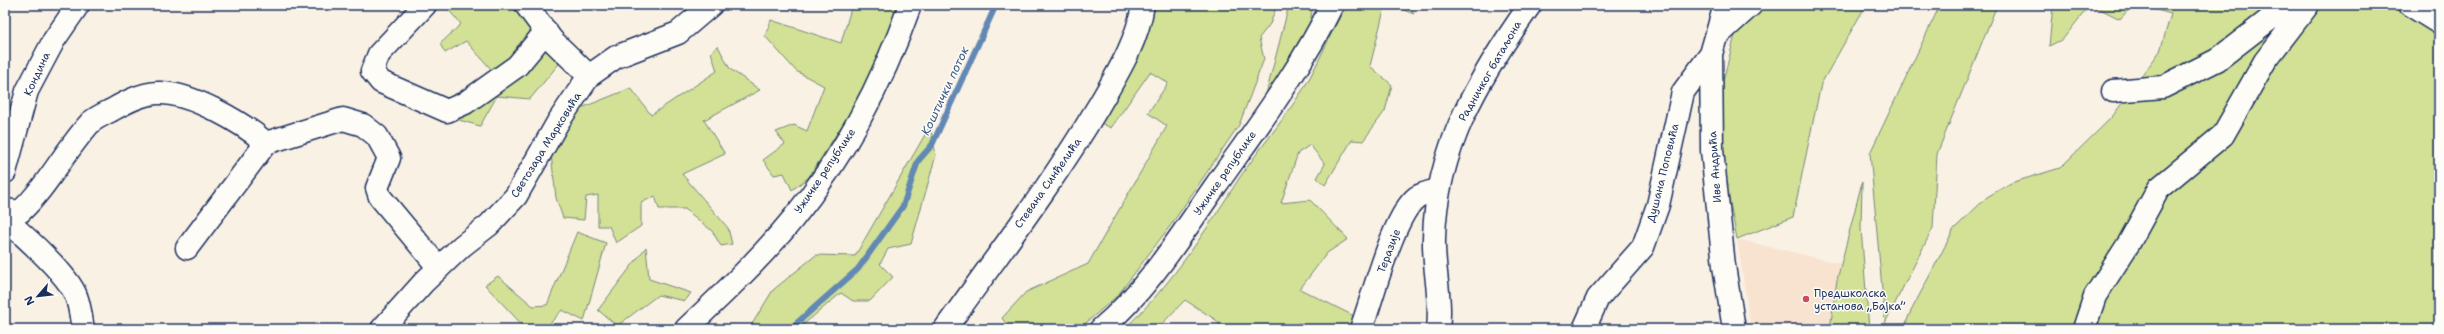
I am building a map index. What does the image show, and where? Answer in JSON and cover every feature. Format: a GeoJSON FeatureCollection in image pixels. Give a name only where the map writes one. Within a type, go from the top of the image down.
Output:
{"type":"FeatureCollection","features":[{"type":"Feature","properties":{"kind":"street","name":"Кондина"},"geometry":{"type":"LineString","coordinates":[[5,172],[27,91],[54,40],[78,5]]}},
{"type":"Feature","properties":{"kind":"street"},"geometry":{"type":"LineString","coordinates":[[425,5],[379,54],[372,71],[381,82],[447,111],[465,103],[517,66],[546,31]]}},
{"type":"Feature","properties":{"kind":"street"},"geometry":{"type":"LineString","coordinates":[[526,5],[546,31],[589,76]]}},
{"type":"Feature","properties":{"kind":"street","name":"Светозара Марковића"},"geometry":{"type":"LineString","coordinates":[[382,329],[439,268],[489,225],[516,196],[558,122],[589,76],[616,57],[678,33],[711,5]]}},
{"type":"Feature","properties":{"kind":"street","name":"Ужичке републике"},"geometry":{"type":"LineString","coordinates":[[686,329],[758,258],[792,220],[820,184],[864,110],[898,38],[910,5]]}},
{"type":"Feature","properties":{"kind":"street","name":"Стевана Синђелића"},"geometry":{"type":"LineString","coordinates":[[944,329],[1066,160],[1126,58],[1140,21],[1143,5]]}},
{"type":"Feature","properties":{"kind":"street"},"geometry":{"type":"LineString","coordinates":[[1322,27],[1325,5]]}},
{"type":"Feature","properties":{"kind":"street","name":"Ужичке републике"},"geometry":{"type":"LineString","coordinates":[[1101,329],[1156,271],[1278,98],[1322,27],[1332,5]]}},
{"type":"Feature","properties":{"kind":"street","name":"Радничког батаљона"},"geometry":{"type":"LineString","coordinates":[[1438,329],[1434,238],[1438,190],[1456,131],[1465,111],[1490,67],[1530,5]]}},
{"type":"Feature","properties":{"kind":"street","name":"Иве Андрића"},"geometry":{"type":"LineString","coordinates":[[1724,5],[1714,45],[1712,150],[1724,266],[1734,329]]}},
{"type":"Feature","properties":{"kind":"street","name":"Душана Поповића"},"geometry":{"type":"LineString","coordinates":[[1584,329],[1598,298],[1643,247],[1658,205],[1683,92],[1714,45],[1751,5]]}},
{"type":"Feature","properties":{"kind":"street"},"geometry":{"type":"LineString","coordinates":[[2113,91],[2163,87],[2217,60],[2288,5]]}},
{"type":"Feature","properties":{"kind":"street"},"geometry":{"type":"LineString","coordinates":[[2084,329],[2095,296],[2129,243],[2159,188],[2223,135],[2265,61],[2308,5]]}},
{"type":"Feature","properties":{"kind":"street"},"geometry":{"type":"LineString","coordinates":[[2410,5],[2439,23]]}},
{"type":"Feature","properties":{"kind":"street"},"geometry":{"type":"LineString","coordinates":[[5,210],[20,212],[36,197],[92,121],[137,97],[158,93],[180,97],[203,105],[250,129],[266,143]]}},
{"type":"Feature","properties":{"kind":"street"},"geometry":{"type":"LineString","coordinates":[[187,248],[266,143],[343,119],[363,125],[377,136],[389,158],[377,188],[380,197],[439,268]]}},
{"type":"Feature","properties":{"kind":"street","name":"Теразије"},"geometry":{"type":"LineString","coordinates":[[1361,329],[1386,256],[1402,217],[1416,198],[1438,190]]}},
{"type":"Feature","properties":{"kind":"street"},"geometry":{"type":"LineString","coordinates":[[5,219],[49,261],[76,294],[83,329]]}},
{"type":"Feature","properties":{"kind":"shaded area","name":"Предшколска установа „Бајка”"},"geometry":{"type":"Polygon","coordinates":[[[1737,239],[1863,269],[1870,329],[1751,329],[1737,239]]]}},
{"type":"Feature","properties":{"kind":"green space"},"geometry":{"type":"Polygon","coordinates":[[[444,5],[520,5],[562,60],[530,99],[497,96],[480,126],[445,116],[491,69],[466,41],[445,53],[440,44],[461,24],[444,5]]]}},
{"type":"Feature","properties":{"kind":"green space"},"geometry":{"type":"Polygon","coordinates":[[[852,5],[901,5],[862,94],[809,177],[792,190],[784,173],[774,175],[763,160],[785,144],[776,132],[794,125],[807,131],[824,86],[796,71],[765,36],[771,20],[841,43],[852,5]]]}},
{"type":"Feature","properties":{"kind":"green space"},"geometry":{"type":"Polygon","coordinates":[[[1150,5],[1277,5],[1270,24],[1259,38],[1264,59],[1239,125],[1173,222],[1118,295],[1079,329],[1010,329],[1002,318],[1026,292],[1088,264],[1167,126],[1148,113],[1168,83],[1150,72],[1111,128],[1101,123],[1139,50],[1150,5]]]}},
{"type":"Feature","properties":{"kind":"green space"},"geometry":{"type":"Polygon","coordinates":[[[1289,5],[1313,5],[1310,23],[1265,98],[1289,5]]]}},
{"type":"Feature","properties":{"kind":"green space"},"geometry":{"type":"Polygon","coordinates":[[[1347,5],[1408,5],[1414,14],[1396,7],[1385,6],[1370,66],[1392,85],[1385,111],[1363,141],[1352,140],[1325,185],[1317,178],[1325,164],[1310,145],[1298,153],[1281,203],[1310,200],[1348,239],[1327,253],[1300,289],[1356,317],[1350,329],[1313,329],[1298,323],[1295,329],[1218,329],[1219,322],[1185,300],[1157,329],[1124,329],[1157,295],[1187,257],[1240,177],[1295,102],[1308,81],[1347,5]]]}},
{"type":"Feature","properties":{"kind":"green space"},"geometry":{"type":"Polygon","coordinates":[[[1761,5],[1866,5],[1821,84],[1793,217],[1737,239],[1720,151],[1723,81],[1735,35],[1761,5]]]}},
{"type":"Feature","properties":{"kind":"green space"},"geometry":{"type":"Polygon","coordinates":[[[1940,5],[1997,5],[1937,154],[1933,228],[1885,323],[1870,153],[1940,5]]]}},
{"type":"Feature","properties":{"kind":"green space"},"geometry":{"type":"Polygon","coordinates":[[[2053,5],[2090,5],[2063,39],[2049,46],[2053,5]]]}},
{"type":"Feature","properties":{"kind":"green space"},"geometry":{"type":"Polygon","coordinates":[[[2092,5],[2133,5],[2120,19],[2092,5]]]}},
{"type":"Feature","properties":{"kind":"green space"},"geometry":{"type":"Polygon","coordinates":[[[2138,5],[2439,5],[2439,329],[1904,329],[1909,315],[1954,229],[1987,197],[2011,183],[2060,168],[2112,117],[2160,51],[2171,14],[2138,5]]]}},
{"type":"Feature","properties":{"kind":"green space"},"geometry":{"type":"Polygon","coordinates":[[[718,46],[730,69],[760,90],[704,120],[725,154],[682,174],[728,228],[732,244],[721,246],[712,231],[685,209],[659,209],[655,196],[641,203],[641,226],[616,243],[609,226],[598,226],[598,195],[586,197],[584,220],[563,218],[556,198],[551,154],[574,111],[631,88],[651,115],[717,71],[711,52],[718,46]]]}},
{"type":"Feature","properties":{"kind":"green space"},"geometry":{"type":"Polygon","coordinates":[[[930,126],[936,155],[911,244],[888,249],[880,264],[893,277],[870,301],[853,301],[841,293],[798,329],[749,329],[773,290],[816,255],[855,256],[930,126]]]}},
{"type":"Feature","properties":{"kind":"green space"},"geometry":{"type":"Polygon","coordinates":[[[1862,182],[1861,228],[1869,329],[1830,329],[1837,280],[1862,182]]]}},
{"type":"Feature","properties":{"kind":"green space"},"geometry":{"type":"Polygon","coordinates":[[[577,232],[606,243],[584,321],[562,310],[545,329],[526,329],[485,285],[498,276],[533,306],[547,305],[577,232]]]}},
{"type":"Feature","properties":{"kind":"green space"},"geometry":{"type":"Polygon","coordinates":[[[646,247],[649,279],[691,293],[685,301],[658,295],[617,326],[598,310],[646,247]]]}},
{"type":"Feature","properties":{"kind":"waterway","name":"Коштички поток"},"geometry":{"type":"LineString","coordinates":[[790,329],[858,269],[903,206],[918,161],[932,145],[996,5]]}},
{"type":"Feature","properties":{"kind":"place","name":"Предшколска установа „Бајка”"},"geometry":{"type":"Point","coordinates":[1806,299]}}]}
